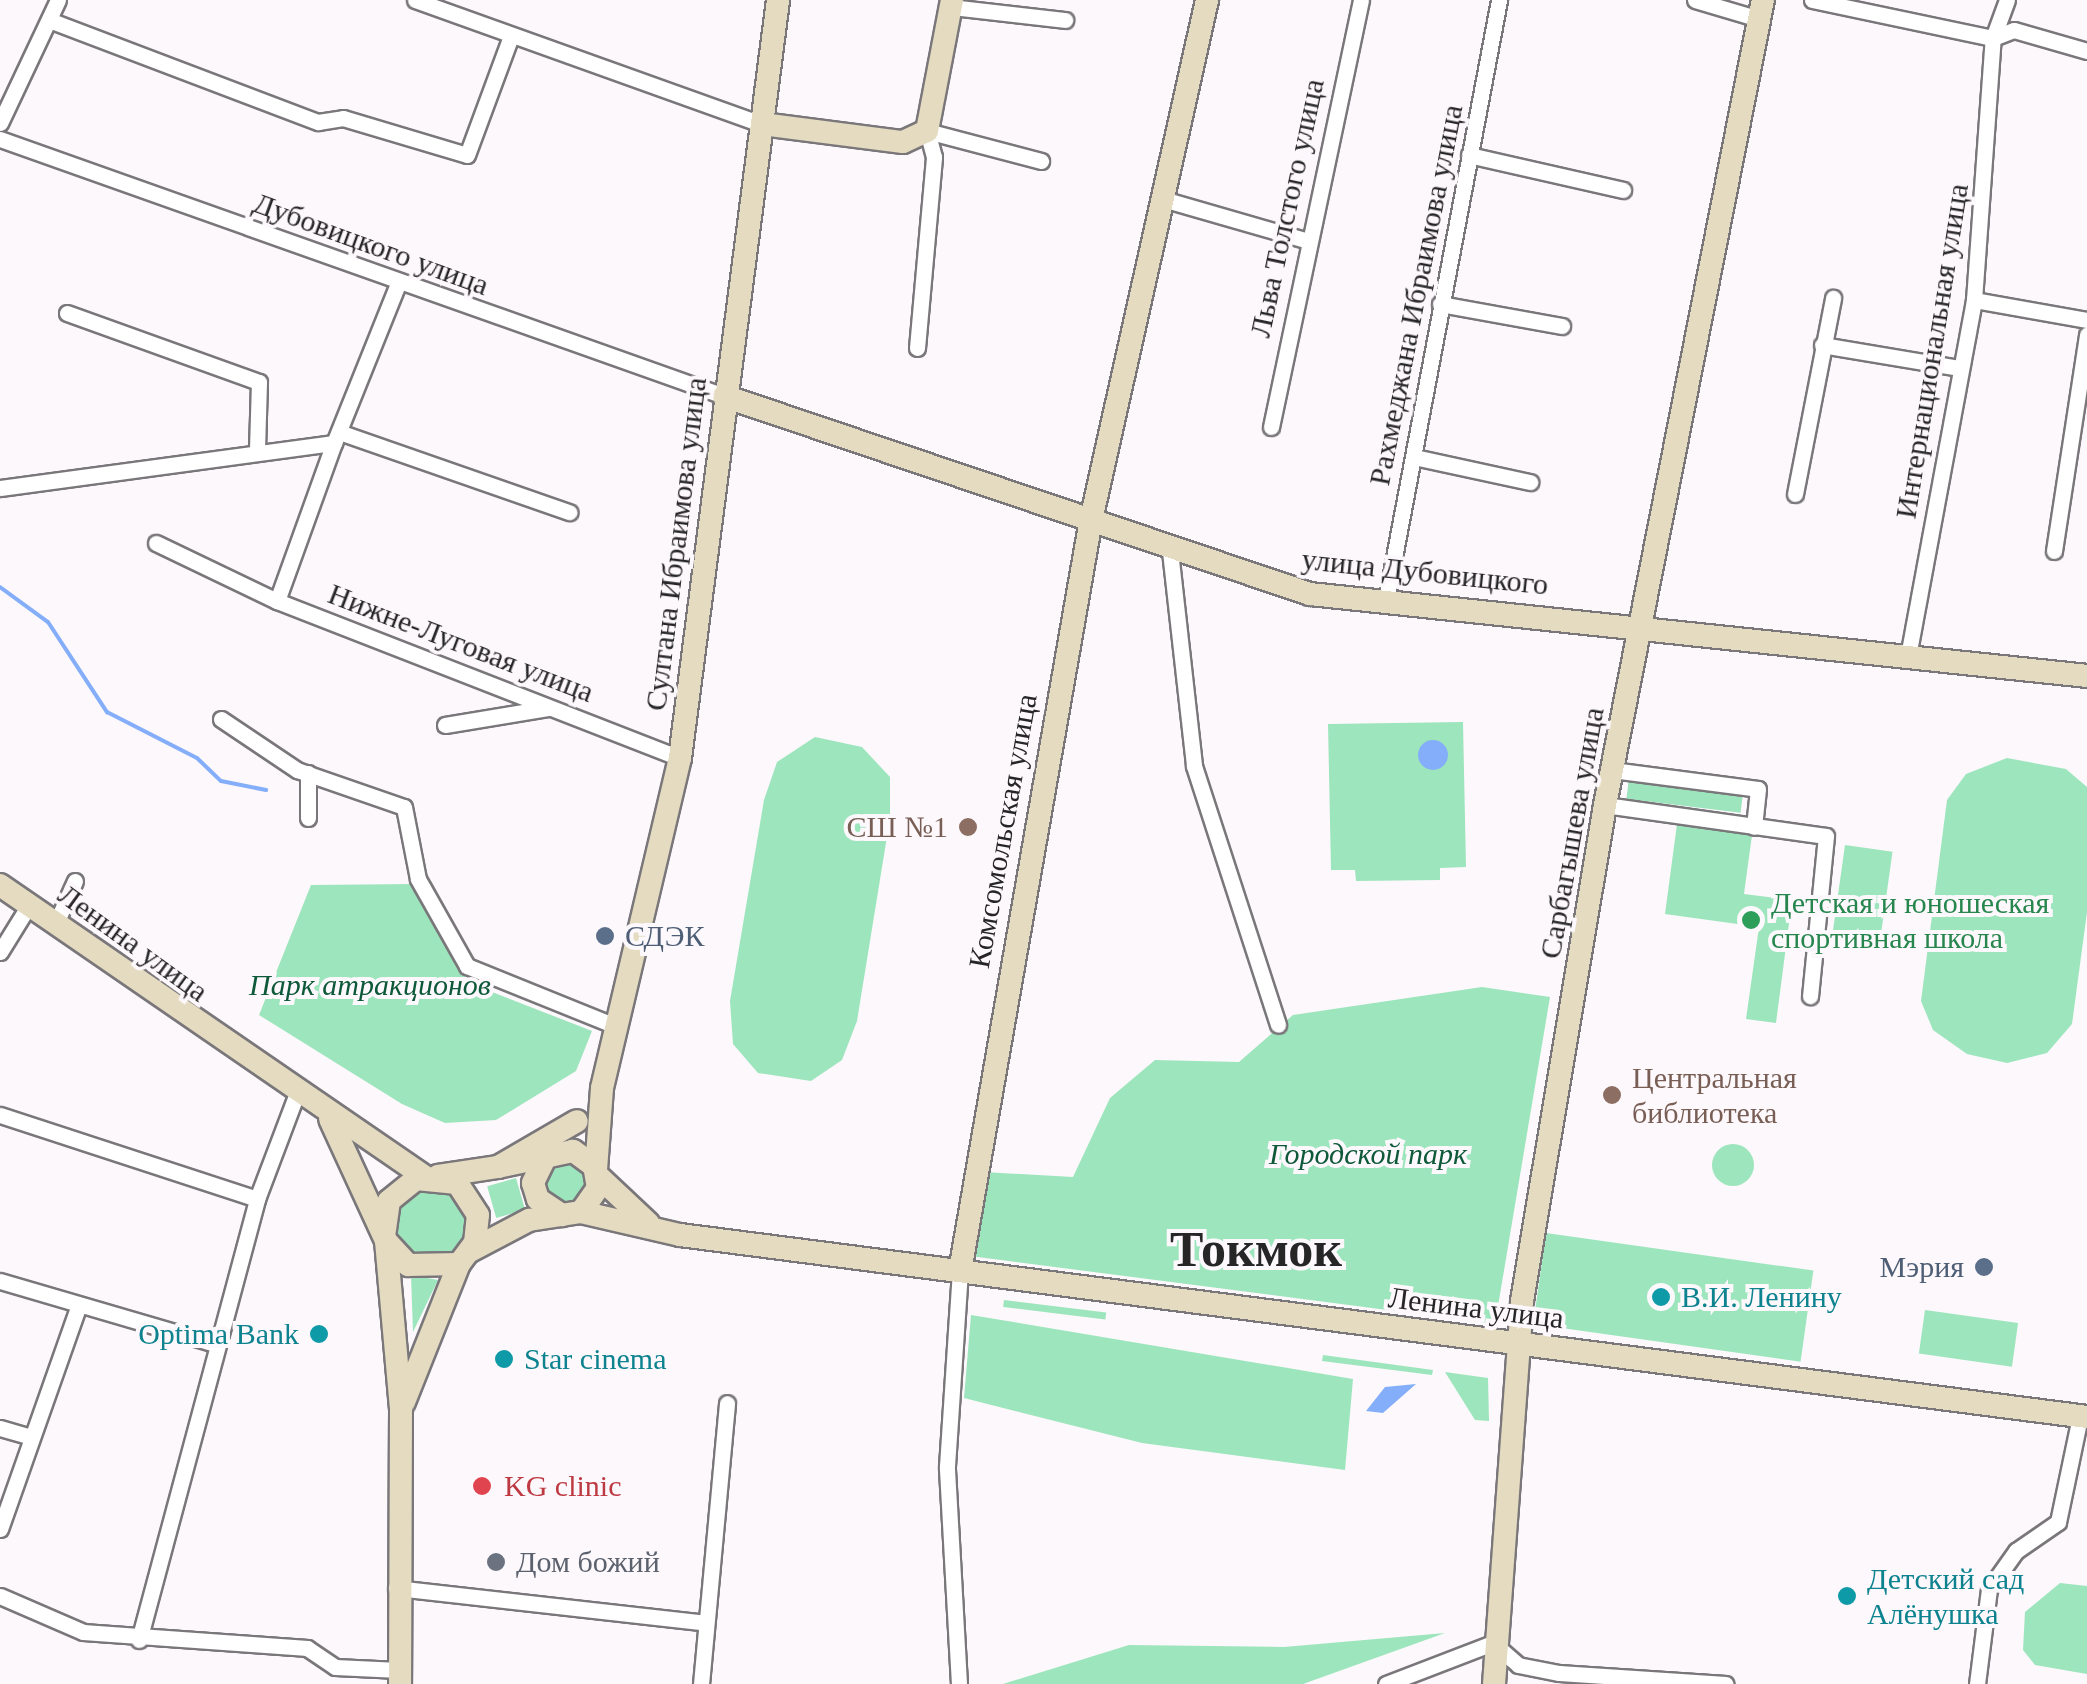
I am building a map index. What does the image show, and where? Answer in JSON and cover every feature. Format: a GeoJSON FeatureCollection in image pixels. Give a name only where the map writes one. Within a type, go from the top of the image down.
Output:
{"type":"FeatureCollection","features":[{"type":"Feature","properties":{"kind":"main road","name":"Султана Ибраимова улица"},"geometry":{"type":"LineString","coordinates":[[602,1180],[588,1125],[618,1028],[680,758],[778,0]]}},
{"type":"Feature","properties":{"kind":"main road","name":"Комсомольская улица"},"geometry":{"type":"LineString","coordinates":[[960,1272],[1092,520],[1207,0]]}},
{"type":"Feature","properties":{"kind":"main road"},"geometry":{"type":"LineString","coordinates":[[762,124],[903,142],[927,131],[951,3]]}},
{"type":"Feature","properties":{"kind":"main road","name":"Сарбагышева улица"},"geometry":{"type":"LineString","coordinates":[[1494,1684],[1516,1343],[1605,805],[1761,9]]}},
{"type":"Feature","properties":{"kind":"main road","name":"улица Дубовицкого"},"geometry":{"type":"LineString","coordinates":[[724,396],[1170,550],[1310,594],[1909,651],[2087,676]]}},
{"type":"Feature","properties":{"kind":"main road","name":"Ленина улица"},"geometry":{"type":"LineString","coordinates":[[0,885],[357,1136]]}},
{"type":"Feature","properties":{"kind":"main road"},"geometry":{"type":"LineString","coordinates":[[330,1119],[385,1238],[418,1269],[465,1257],[529,1220],[571,1214],[602,1180]]}},
{"type":"Feature","properties":{"kind":"main road"},"geometry":{"type":"LineString","coordinates":[[588,1125],[549,1155],[536,1171],[538,1199],[571,1214],[680,1235]]}},
{"type":"Feature","properties":{"kind":"main road"},"geometry":{"type":"LineString","coordinates":[[498,1167],[588,1125]]}},
{"type":"Feature","properties":{"kind":"main road"},"geometry":{"type":"LineString","coordinates":[[357,1136],[466,1174]]}},
{"type":"Feature","properties":{"kind":"main road"},"geometry":{"type":"LineString","coordinates":[[357,1136],[429,1176],[457,1184],[475,1204],[465,1257],[401,1410]]}},
{"type":"Feature","properties":{"kind":"main road"},"geometry":{"type":"LineString","coordinates":[[400,1677],[396,1588],[401,1410],[385,1238],[395,1192],[429,1176],[466,1174],[573,1151],[640,1220],[680,1235]]}},
{"type":"Feature","properties":{"kind":"main road","name":"Ленина улица"},"geometry":{"type":"LineString","coordinates":[[680,1235],[2084,1417]]}},
{"type":"Feature","properties":{"kind":"street"},"geometry":{"type":"LineString","coordinates":[[0,123],[58,0]]}},
{"type":"Feature","properties":{"kind":"street"},"geometry":{"type":"LineString","coordinates":[[414,0],[762,124]]}},
{"type":"Feature","properties":{"kind":"street","name":"Льва Толстого улица"},"geometry":{"type":"LineString","coordinates":[[1270,427],[1305,240],[1361,0]]}},
{"type":"Feature","properties":{"kind":"street","name":"Рахмеджана Ибраимова улица"},"geometry":{"type":"LineString","coordinates":[[1386,600],[1499,0]]}},
{"type":"Feature","properties":{"kind":"street"},"geometry":{"type":"LineString","coordinates":[[1695,0],[1761,9]]}},
{"type":"Feature","properties":{"kind":"street"},"geometry":{"type":"LineString","coordinates":[[1812,0],[1994,38],[2014,30],[2087,51]]}},
{"type":"Feature","properties":{"kind":"street","name":"Интернациональная улица"},"geometry":{"type":"LineString","coordinates":[[1909,651],[1974,300],[1994,38],[2007,0]]}},
{"type":"Feature","properties":{"kind":"street"},"geometry":{"type":"LineString","coordinates":[[951,3],[1066,20]]}},
{"type":"Feature","properties":{"kind":"street"},"geometry":{"type":"LineString","coordinates":[[49,20],[318,122],[344,118],[467,154],[511,36]]}},
{"type":"Feature","properties":{"kind":"street"},"geometry":{"type":"LineString","coordinates":[[927,131],[1041,162]]}},
{"type":"Feature","properties":{"kind":"street"},"geometry":{"type":"LineString","coordinates":[[916,348],[934,157],[927,131]]}},
{"type":"Feature","properties":{"kind":"street","name":"Дубовицкого улица"},"geometry":{"type":"LineString","coordinates":[[0,140],[398,284],[724,396]]}},
{"type":"Feature","properties":{"kind":"street"},"geometry":{"type":"LineString","coordinates":[[1470,155],[1623,190]]}},
{"type":"Feature","properties":{"kind":"street"},"geometry":{"type":"LineString","coordinates":[[1163,198],[1305,240]]}},
{"type":"Feature","properties":{"kind":"street"},"geometry":{"type":"LineString","coordinates":[[277,601],[336,438],[398,284]]}},
{"type":"Feature","properties":{"kind":"street"},"geometry":{"type":"LineString","coordinates":[[1795,494],[1833,298]]}},
{"type":"Feature","properties":{"kind":"street"},"geometry":{"type":"LineString","coordinates":[[1974,300],[2087,320]]}},
{"type":"Feature","properties":{"kind":"street"},"geometry":{"type":"LineString","coordinates":[[1440,304],[1562,326]]}},
{"type":"Feature","properties":{"kind":"street"},"geometry":{"type":"LineString","coordinates":[[67,312],[259,382],[257,450]]}},
{"type":"Feature","properties":{"kind":"street"},"geometry":{"type":"LineString","coordinates":[[2054,551],[2087,335]]}},
{"type":"Feature","properties":{"kind":"street"},"geometry":{"type":"LineString","coordinates":[[1822,345],[1960,368]]}},
{"type":"Feature","properties":{"kind":"street"},"geometry":{"type":"LineString","coordinates":[[0,488],[336,438],[569,512]]}},
{"type":"Feature","properties":{"kind":"street"},"geometry":{"type":"LineString","coordinates":[[1414,457],[1530,482]]}},
{"type":"Feature","properties":{"kind":"street","name":"Нижне-Луговая улица"},"geometry":{"type":"LineString","coordinates":[[156,544],[277,601],[680,758]]}},
{"type":"Feature","properties":{"kind":"street"},"geometry":{"type":"LineString","coordinates":[[1170,550],[1194,766],[1278,1025]]}},
{"type":"Feature","properties":{"kind":"street"},"geometry":{"type":"LineString","coordinates":[[445,726],[551,708]]}},
{"type":"Feature","properties":{"kind":"street"},"geometry":{"type":"LineString","coordinates":[[220,719],[308,773],[404,807],[418,879],[467,966],[618,1028]]}},
{"type":"Feature","properties":{"kind":"street"},"geometry":{"type":"LineString","coordinates":[[1612,770],[1758,789],[1754,827]]}},
{"type":"Feature","properties":{"kind":"street"},"geometry":{"type":"LineString","coordinates":[[308,773],[308,818]]}},
{"type":"Feature","properties":{"kind":"street"},"geometry":{"type":"LineString","coordinates":[[1605,805],[1754,827],[1831,843],[1810,996]]}},
{"type":"Feature","properties":{"kind":"street"},"geometry":{"type":"LineString","coordinates":[[56,923],[75,881]]}},
{"type":"Feature","properties":{"kind":"street"},"geometry":{"type":"LineString","coordinates":[[0,952],[29,905]]}},
{"type":"Feature","properties":{"kind":"street"},"geometry":{"type":"LineString","coordinates":[[139,1640],[256,1199],[296,1096]]}},
{"type":"Feature","properties":{"kind":"street"},"geometry":{"type":"LineString","coordinates":[[0,1115],[256,1199]]}},
{"type":"Feature","properties":{"kind":"street","name":"Комсомольская улица"},"geometry":{"type":"LineString","coordinates":[[959,1684],[947,1466],[960,1272]]}},
{"type":"Feature","properties":{"kind":"street"},"geometry":{"type":"LineString","coordinates":[[0,1281],[216,1344]]}},
{"type":"Feature","properties":{"kind":"street"},"geometry":{"type":"LineString","coordinates":[[0,1530],[79,1304]]}},
{"type":"Feature","properties":{"kind":"street"},"geometry":{"type":"LineString","coordinates":[[702,1684],[727,1403]]}},
{"type":"Feature","properties":{"kind":"street"},"geometry":{"type":"LineString","coordinates":[[1977,1684],[1989,1588],[2016,1550],[2058,1522],[2084,1417]]}},
{"type":"Feature","properties":{"kind":"street"},"geometry":{"type":"LineString","coordinates":[[0,1428],[32,1437]]}},
{"type":"Feature","properties":{"kind":"street"},"geometry":{"type":"LineString","coordinates":[[396,1588],[706,1623]]}},
{"type":"Feature","properties":{"kind":"street"},"geometry":{"type":"LineString","coordinates":[[0,1596],[83,1632],[139,1640],[307,1648],[335,1667],[400,1677]]}},
{"type":"Feature","properties":{"kind":"street"},"geometry":{"type":"LineString","coordinates":[[1386,1684],[1494,1643],[1518,1665],[1558,1673],[1726,1684]]}},
{"type":"Feature","properties":{"kind":"green space"},"geometry":{"type":"Polygon","coordinates":[[[1463,722],[1466,867],[1440,868],[1440,880],[1356,881],[1355,870],[1331,870],[1328,724],[1463,722]]]}},
{"type":"Feature","properties":{"kind":"green space"},"geometry":{"type":"Polygon","coordinates":[[[815,737],[862,747],[890,777],[890,818],[857,1021],[842,1060],[811,1081],[758,1073],[733,1044],[730,1001],[764,800],[777,762],[815,737]]]}},
{"type":"Feature","properties":{"kind":"green space"},"geometry":{"type":"Polygon","coordinates":[[[2007,758],[2066,769],[2087,787],[2087,912],[2072,1024],[2047,1053],[2007,1063],[1967,1054],[1933,1030],[1921,1001],[1947,800],[1966,774],[2007,758]]]}},
{"type":"Feature","properties":{"kind":"green space"},"geometry":{"type":"Polygon","coordinates":[[[1629,778],[1743,792],[1741,813],[1626,799],[1629,778]]]}},
{"type":"Feature","properties":{"kind":"green space","name":"Детская и юношеская спортивная школа"},"geometry":{"type":"Polygon","coordinates":[[[1677,824],[1752,835],[1744,894],[1792,900],[1776,1023],[1746,1019],[1759,927],[1665,914],[1677,824]]]}},
{"type":"Feature","properties":{"kind":"green space"},"geometry":{"type":"Polygon","coordinates":[[[1845,845],[1893,852],[1879,949],[1831,942],[1845,845]]]}},
{"type":"Feature","properties":{"kind":"green space","name":"Парк атракционов"},"geometry":{"type":"Polygon","coordinates":[[[413,884],[469,983],[592,1031],[576,1071],[496,1120],[445,1123],[402,1104],[259,1015],[311,885],[413,884]]]}},
{"type":"Feature","properties":{"kind":"green space","name":"Городской парк"},"geometry":{"type":"Polygon","coordinates":[[[1482,987],[1550,997],[1495,1324],[970,1256],[983,1172],[1073,1177],[1110,1098],[1155,1060],[1239,1062],[1293,1015],[1482,987]]]}},
{"type":"Feature","properties":{"kind":"green space"},"geometry":{"type":"Polygon","coordinates":[[[1733,1144],[1748,1150],[1754,1165],[1748,1180],[1733,1186],[1718,1180],[1712,1165],[1718,1150],[1733,1144]]]}},
{"type":"Feature","properties":{"kind":"green space"},"geometry":{"type":"Polygon","coordinates":[[[570,1160],[588,1173],[587,1195],[568,1206],[548,1196],[544,1182],[549,1168],[570,1160]]]}},
{"type":"Feature","properties":{"kind":"green space"},"geometry":{"type":"Polygon","coordinates":[[[516,1178],[525,1210],[496,1218],[487,1186],[516,1178]]]}},
{"type":"Feature","properties":{"kind":"green space"},"geometry":{"type":"Polygon","coordinates":[[[431,1189],[456,1199],[466,1224],[456,1249],[431,1259],[406,1249],[396,1224],[406,1199],[431,1189]]]}},
{"type":"Feature","properties":{"kind":"green space"},"geometry":{"type":"Polygon","coordinates":[[[1546,1233],[1813,1271],[1801,1362],[1533,1324],[1546,1233]]]}},
{"type":"Feature","properties":{"kind":"green space"},"geometry":{"type":"Polygon","coordinates":[[[411,1275],[438,1280],[413,1332],[411,1275]]]}},
{"type":"Feature","properties":{"kind":"green space"},"geometry":{"type":"Polygon","coordinates":[[[1004,1300],[1106,1313],[1105,1320],[1003,1307],[1004,1300]]]}},
{"type":"Feature","properties":{"kind":"green space"},"geometry":{"type":"Polygon","coordinates":[[[1925,1310],[2018,1323],[2012,1367],[1919,1354],[1925,1310]]]}},
{"type":"Feature","properties":{"kind":"green space"},"geometry":{"type":"Polygon","coordinates":[[[971,1315],[1353,1379],[1345,1470],[1142,1443],[964,1398],[971,1315]]]}},
{"type":"Feature","properties":{"kind":"green space"},"geometry":{"type":"Polygon","coordinates":[[[1323,1355],[1433,1370],[1432,1375],[1322,1361],[1323,1355]]]}},
{"type":"Feature","properties":{"kind":"green space"},"geometry":{"type":"Polygon","coordinates":[[[1445,1372],[1488,1378],[1489,1421],[1475,1420],[1445,1372]]]}},
{"type":"Feature","properties":{"kind":"green space"},"geometry":{"type":"Polygon","coordinates":[[[2060,1583],[2087,1586],[2087,1674],[2035,1665],[2023,1650],[2025,1612],[2060,1583]]]}},
{"type":"Feature","properties":{"kind":"green space"},"geometry":{"type":"Polygon","coordinates":[[[1445,1633],[1303,1684],[1003,1684],[1129,1645],[1284,1647],[1445,1633]]]}},
{"type":"Feature","properties":{"kind":"water"},"geometry":{"type":"Polygon","coordinates":[[[1433,740],[1447,749],[1448,755],[1439,769],[1433,770],[1419,761],[1418,755],[1427,741],[1433,740]]]}},
{"type":"Feature","properties":{"kind":"water"},"geometry":{"type":"Polygon","coordinates":[[[1416,1384],[1383,1413],[1366,1411],[1385,1387],[1416,1384]]]}},
{"type":"Feature","properties":{"kind":"waterway"},"geometry":{"type":"LineString","coordinates":[[0,587],[48,622],[107,712],[197,758],[221,781],[266,790]]}},
{"type":"Feature","properties":{"kind":"place","name":"СШ №1"},"geometry":{"type":"Point","coordinates":[968,827]}},
{"type":"Feature","properties":{"kind":"place","name":"Детская и юношеская спортивная школа"},"geometry":{"type":"Point","coordinates":[1751,920]}},
{"type":"Feature","properties":{"kind":"place","name":"СДЭК"},"geometry":{"type":"Point","coordinates":[605,936]}},
{"type":"Feature","properties":{"kind":"place","name":"Центральная библиотека"},"geometry":{"type":"Point","coordinates":[1612,1095]}},
{"type":"Feature","properties":{"kind":"place","name":"Мэрия"},"geometry":{"type":"Point","coordinates":[1984,1267]}},
{"type":"Feature","properties":{"kind":"place","name":"В.И. Ленину"},"geometry":{"type":"Point","coordinates":[1661,1297]}},
{"type":"Feature","properties":{"kind":"place","name":"Optima Bank"},"geometry":{"type":"Point","coordinates":[319,1334]}},
{"type":"Feature","properties":{"kind":"place","name":"Star cinema"},"geometry":{"type":"Point","coordinates":[504,1359]}},
{"type":"Feature","properties":{"kind":"place","name":"KG clinic"},"geometry":{"type":"Point","coordinates":[482,1486]}},
{"type":"Feature","properties":{"kind":"place","name":"Дом божий"},"geometry":{"type":"Point","coordinates":[496,1562]}},
{"type":"Feature","properties":{"kind":"place","name":"Детский сад Алёнушка"},"geometry":{"type":"Point","coordinates":[1847,1596]}},
{"type":"Feature","properties":{"kind":"district","name":"Токмок"},"geometry":{"type":"Point","coordinates":[1256,1250]}}]}
